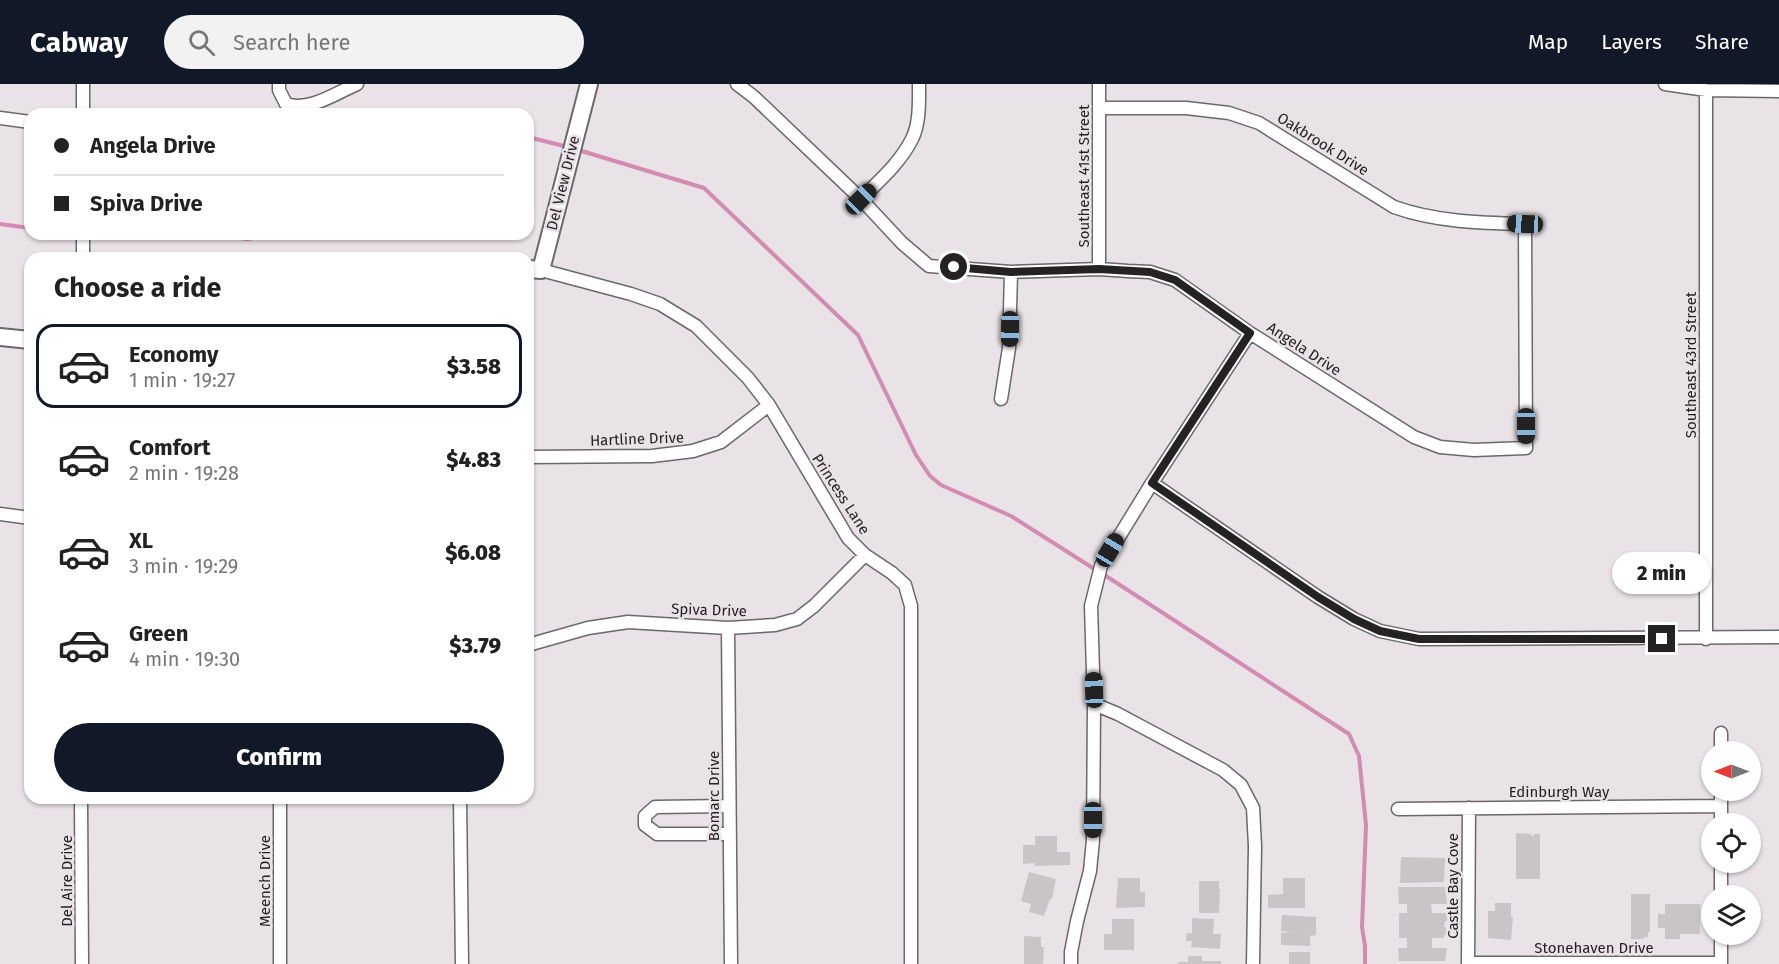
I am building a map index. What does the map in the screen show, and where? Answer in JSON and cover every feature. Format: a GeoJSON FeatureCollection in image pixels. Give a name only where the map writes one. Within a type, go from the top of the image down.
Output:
{"type":"FeatureCollection","features":[{"type":"Feature","properties":{"kind":"street"},"geometry":{"type":"LineString","coordinates":[[83,84],[83,108]]}},
{"type":"Feature","properties":{"kind":"street"},"geometry":{"type":"LineString","coordinates":[[279,84],[279,90],[286,104],[296,107],[305,106],[357,84]]}},
{"type":"Feature","properties":{"kind":"street","name":"Del View Drive"},"geometry":{"type":"LineString","coordinates":[[534,269],[589,84]]}},
{"type":"Feature","properties":{"kind":"street","name":"Angela Drive"},"geometry":{"type":"LineString","coordinates":[[737,84],[754,97],[861,199],[902,243],[929,266],[1011,272],[1099,269],[1150,272],[1175,280],[1250,333],[1414,437],[1440,447],[1474,450],[1526,448],[1525,224]]}},
{"type":"Feature","properties":{"kind":"street"},"geometry":{"type":"LineString","coordinates":[[861,199],[889,171],[913,138],[919,84]]}},
{"type":"Feature","properties":{"kind":"street","name":"Southeast 41st Street"},"geometry":{"type":"LineString","coordinates":[[1099,269],[1100,84]]}},
{"type":"Feature","properties":{"kind":"street"},"geometry":{"type":"LineString","coordinates":[[1665,84],[1706,90],[1779,91]]}},
{"type":"Feature","properties":{"kind":"street","name":"Southeast 43rd Street"},"geometry":{"type":"LineString","coordinates":[[1706,90],[1706,639]]}},
{"type":"Feature","properties":{"kind":"street","name":"Oakbrook Drive"},"geometry":{"type":"LineString","coordinates":[[1099,108],[1186,108],[1229,113],[1259,123],[1394,207],[1416,215],[1476,223],[1525,224]]}},
{"type":"Feature","properties":{"kind":"street"},"geometry":{"type":"LineString","coordinates":[[0,118],[24,121]]}},
{"type":"Feature","properties":{"kind":"street","name":"Princess Lane"},"geometry":{"type":"LineString","coordinates":[[534,269],[631,294],[660,304],[696,326],[748,378],[769,405],[848,538],[865,555],[905,585],[911,606],[911,964]]}},
{"type":"Feature","properties":{"kind":"street"},"geometry":{"type":"LineString","coordinates":[[1001,399],[1009,348],[1011,272]]}},
{"type":"Feature","properties":{"kind":"street"},"geometry":{"type":"LineString","coordinates":[[1071,964],[1077,921],[1090,871],[1093,840],[1094,704],[1091,606],[1101,566],[1250,333]]}},
{"type":"Feature","properties":{"kind":"street"},"geometry":{"type":"LineString","coordinates":[[0,337],[24,339]]}},
{"type":"Feature","properties":{"kind":"street","name":"Hartline Drive"},"geometry":{"type":"LineString","coordinates":[[534,457],[652,456],[693,452],[721,442],[769,405]]}},
{"type":"Feature","properties":{"kind":"street"},"geometry":{"type":"LineString","coordinates":[[1152,483],[1318,597],[1354,619],[1380,631],[1419,639],[1779,638]]}},
{"type":"Feature","properties":{"kind":"street"},"geometry":{"type":"LineString","coordinates":[[0,514],[24,517]]}},
{"type":"Feature","properties":{"kind":"street","name":"Spiva Drive"},"geometry":{"type":"LineString","coordinates":[[534,643],[588,628],[628,622],[728,628],[775,625],[797,618],[814,606],[865,555]]}},
{"type":"Feature","properties":{"kind":"street","name":"Bomarc Drive"},"geometry":{"type":"LineString","coordinates":[[728,628],[731,964]]}},
{"type":"Feature","properties":{"kind":"street"},"geometry":{"type":"LineString","coordinates":[[1094,704],[1118,714],[1223,770],[1241,785],[1253,808],[1255,846],[1253,964]]}},
{"type":"Feature","properties":{"kind":"street"},"geometry":{"type":"LineString","coordinates":[[1721,733],[1721,741]]}},
{"type":"Feature","properties":{"kind":"street"},"geometry":{"type":"LineString","coordinates":[[1721,801],[1721,813]]}},
{"type":"Feature","properties":{"kind":"street","name":"Del Aire Drive"},"geometry":{"type":"LineString","coordinates":[[81,804],[82,964]]}},
{"type":"Feature","properties":{"kind":"street","name":"Meench Drive"},"geometry":{"type":"LineString","coordinates":[[280,804],[280,964]]}},
{"type":"Feature","properties":{"kind":"street"},"geometry":{"type":"LineString","coordinates":[[460,804],[462,964]]}},
{"type":"Feature","properties":{"kind":"street"},"geometry":{"type":"LineString","coordinates":[[729,806],[654,807],[645,816],[645,825],[657,834],[729,834]]}},
{"type":"Feature","properties":{"kind":"street","name":"Edinburgh Way"},"geometry":{"type":"LineString","coordinates":[[1398,809],[1721,806]]}},
{"type":"Feature","properties":{"kind":"street","name":"Castle Bay Cove"},"geometry":{"type":"LineString","coordinates":[[1468,964],[1469,808]]}},
{"type":"Feature","properties":{"kind":"street"},"geometry":{"type":"LineString","coordinates":[[1721,945],[1721,964]]}},
{"type":"Feature","properties":{"kind":"street","name":"Stonehaven Drive"},"geometry":{"type":"LineString","coordinates":[[1468,964],[1721,964]]}},
{"type":"Feature","properties":{"kind":"building"},"geometry":{"type":"Polygon","coordinates":[[[1516,833],[1531,834],[1531,836],[1540,834],[1540,879],[1516,879],[1516,833]]]}},
{"type":"Feature","properties":{"kind":"building"},"geometry":{"type":"Polygon","coordinates":[[[1035,836],[1057,836],[1057,852],[1070,852],[1070,865],[1023,864],[1023,845],[1035,845],[1035,836]]]}},
{"type":"Feature","properties":{"kind":"building"},"geometry":{"type":"Polygon","coordinates":[[[1401,857],[1445,858],[1444,882],[1400,883],[1401,857]]]}},
{"type":"Feature","properties":{"kind":"building"},"geometry":{"type":"Polygon","coordinates":[[[1029,872],[1056,879],[1052,899],[1050,899],[1044,916],[1029,912],[1031,904],[1021,901],[1029,872]]]}},
{"type":"Feature","properties":{"kind":"building"},"geometry":{"type":"Polygon","coordinates":[[[1118,878],[1140,878],[1140,892],[1145,892],[1145,907],[1116,908],[1118,878]]]}},
{"type":"Feature","properties":{"kind":"building"},"geometry":{"type":"Polygon","coordinates":[[[1283,878],[1305,878],[1305,908],[1268,908],[1268,895],[1283,894],[1283,878]]]}},
{"type":"Feature","properties":{"kind":"building"},"geometry":{"type":"Polygon","coordinates":[[[1199,881],[1219,881],[1219,913],[1199,913],[1199,881]]]}},
{"type":"Feature","properties":{"kind":"building"},"geometry":{"type":"Polygon","coordinates":[[[1398,887],[1445,887],[1447,904],[1431,904],[1432,913],[1447,913],[1444,927],[1446,927],[1446,935],[1444,938],[1432,938],[1432,948],[1447,948],[1445,961],[1399,961],[1398,948],[1407,948],[1407,938],[1399,938],[1399,913],[1407,913],[1407,904],[1399,904],[1398,887]]]}},
{"type":"Feature","properties":{"kind":"building"},"geometry":{"type":"Polygon","coordinates":[[[1631,894],[1650,894],[1650,932],[1644,939],[1631,939],[1631,894]]]}},
{"type":"Feature","properties":{"kind":"building"},"geometry":{"type":"Polygon","coordinates":[[[1495,903],[1511,903],[1511,917],[1513,917],[1511,940],[1488,938],[1488,911],[1495,911],[1495,903]]]}},
{"type":"Feature","properties":{"kind":"building"},"geometry":{"type":"Polygon","coordinates":[[[1665,904],[1700,904],[1700,934],[1680,934],[1680,939],[1665,939],[1665,928],[1658,928],[1658,914],[1665,914],[1665,904]]]}},
{"type":"Feature","properties":{"kind":"building"},"geometry":{"type":"Polygon","coordinates":[[[1282,915],[1316,917],[1316,935],[1310,936],[1310,946],[1281,945],[1281,933],[1291,932],[1281,931],[1282,915]]]}},
{"type":"Feature","properties":{"kind":"building"},"geometry":{"type":"Polygon","coordinates":[[[1192,918],[1214,919],[1213,934],[1221,934],[1220,949],[1191,947],[1192,941],[1186,941],[1187,933],[1192,933],[1192,918]]]}},
{"type":"Feature","properties":{"kind":"building"},"geometry":{"type":"Polygon","coordinates":[[[1112,919],[1134,919],[1134,950],[1104,950],[1104,934],[1112,934],[1112,919]]]}},
{"type":"Feature","properties":{"kind":"building"},"geometry":{"type":"Polygon","coordinates":[[[1024,936],[1041,937],[1041,947],[1044,947],[1043,964],[1024,964],[1024,936]]]}},
{"type":"Feature","properties":{"kind":"building"},"geometry":{"type":"Polygon","coordinates":[[[1289,952],[1310,952],[1310,964],[1289,964],[1289,952]]]}},
{"type":"Feature","properties":{"kind":"building"},"geometry":{"type":"Polygon","coordinates":[[[1188,956],[1202,956],[1202,961],[1221,961],[1221,964],[1178,964],[1178,962],[1188,962],[1188,956]]]}},
{"type":"Feature","properties":{"kind":"waterway"},"geometry":{"type":"LineString","coordinates":[[534,138],[568,147]]}},
{"type":"Feature","properties":{"kind":"waterway"},"geometry":{"type":"LineString","coordinates":[[575,149],[704,188],[858,335],[916,455],[930,476],[941,485],[1011,516],[1096,570]]}},
{"type":"Feature","properties":{"kind":"waterway"},"geometry":{"type":"LineString","coordinates":[[0,224],[24,227]]}},
{"type":"Feature","properties":{"kind":"waterway"},"geometry":{"type":"LineString","coordinates":[[1103,574],[1349,734],[1359,756],[1366,825],[1362,927],[1365,964]]}},
{"type":"Feature","properties":{"kind":"route"},"geometry":{"type":"LineString","coordinates":[[954,267],[1011,272],[1099,269],[1150,272],[1175,280],[1250,333],[1152,483],[1318,597],[1354,619],[1380,631],[1419,639],[1662,639]]}}]}
